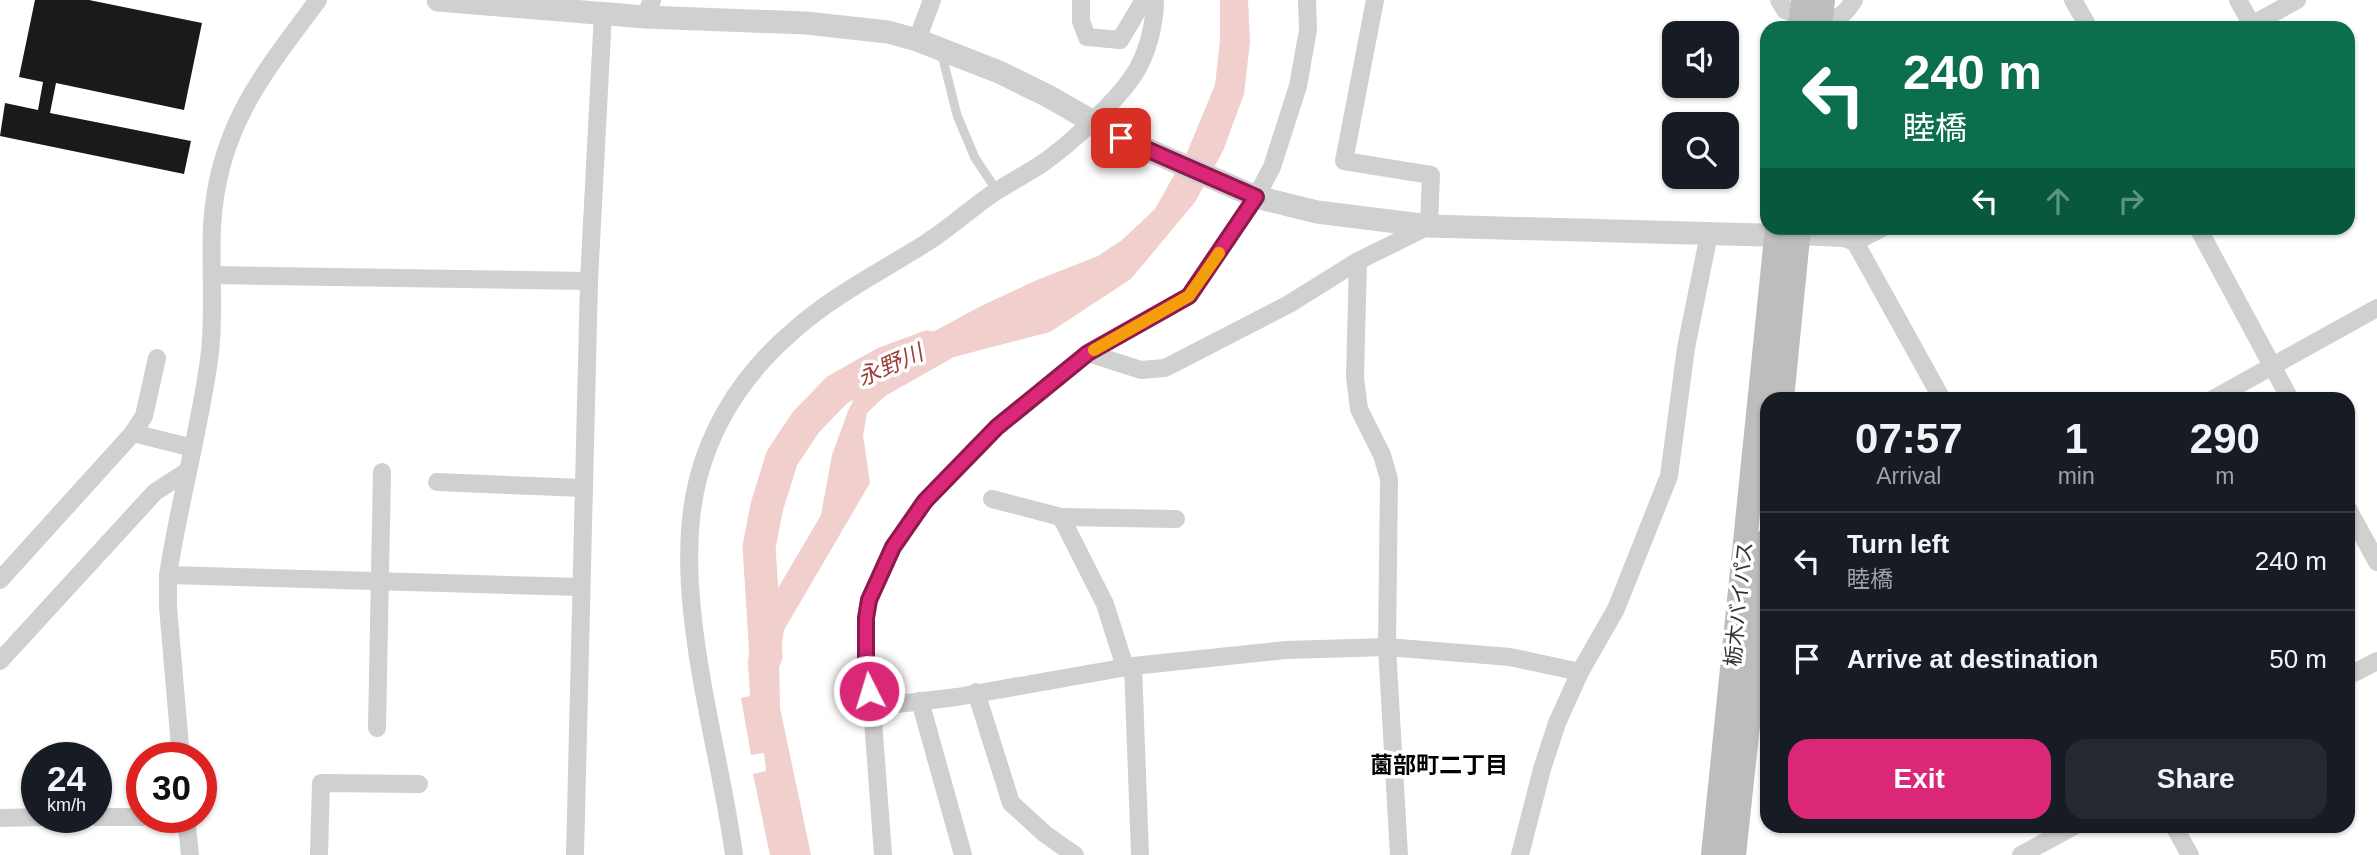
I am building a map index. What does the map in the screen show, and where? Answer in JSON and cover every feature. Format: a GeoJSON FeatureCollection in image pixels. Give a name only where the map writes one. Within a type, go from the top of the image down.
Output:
{"type":"FeatureCollection","features":[{"type":"Feature","properties":{"kind":"main road"},"geometry":{"type":"LineString","coordinates":[[1782,392],[1787,235]]}},
{"type":"Feature","properties":{"kind":"main road","name":"栃木バイパス"},"geometry":{"type":"LineString","coordinates":[[1768,392],[1787,235]]}},
{"type":"Feature","properties":{"kind":"main road","name":"栃木バイパス"},"geometry":{"type":"LineString","coordinates":[[1713,855],[1760,459]]}},
{"type":"Feature","properties":{"kind":"main road","name":"栃木バイパス"},"geometry":{"type":"LineString","coordinates":[[1734,855],[1760,629]]}},
{"type":"Feature","properties":{"kind":"street"},"geometry":{"type":"LineString","coordinates":[[180,742],[167,607],[167,575],[209,359],[212,226],[221,164],[236,120],[266,69],[318,0]]}},
{"type":"Feature","properties":{"kind":"street"},"geometry":{"type":"LineString","coordinates":[[438,0],[603,13],[648,8],[877,31],[917,40],[999,72],[1048,96],[1121,138],[1249,194],[1317,212],[1430,226],[1709,234],[1760,233]]}},
{"type":"Feature","properties":{"kind":"street"},"geometry":{"type":"LineString","coordinates":[[917,40],[932,0]]}},
{"type":"Feature","properties":{"kind":"street"},"geometry":{"type":"LineString","coordinates":[[1081,0],[1080,21],[1087,37],[1121,40],[1144,0]]}},
{"type":"Feature","properties":{"kind":"street"},"geometry":{"type":"LineString","coordinates":[[734,855],[699,656],[689,562],[698,479],[721,419],[739,388],[790,333],[824,305],[927,242],[997,191],[1042,163],[1091,122],[1134,76],[1155,20],[1155,0]]}},
{"type":"Feature","properties":{"kind":"street"},"geometry":{"type":"LineString","coordinates":[[883,855],[872,707],[866,674],[866,618],[869,600],[893,547],[925,501],[997,427],[1088,353],[1189,296],[1249,194],[1272,167],[1297,86],[1308,30],[1307,0]]}},
{"type":"Feature","properties":{"kind":"street"},"geometry":{"type":"LineString","coordinates":[[1375,0],[1344,161],[1432,175],[1430,226]]}},
{"type":"Feature","properties":{"kind":"street"},"geometry":{"type":"LineString","coordinates":[[1779,0],[1785,10],[1837,19],[1847,11],[1854,0]]}},
{"type":"Feature","properties":{"kind":"street"},"geometry":{"type":"LineString","coordinates":[[2073,0],[2085,21]]}},
{"type":"Feature","properties":{"kind":"street"},"geometry":{"type":"LineString","coordinates":[[2238,0],[2247,21]]}},
{"type":"Feature","properties":{"kind":"street"},"geometry":{"type":"LineString","coordinates":[[2258,21],[2297,0]]}},
{"type":"Feature","properties":{"kind":"street"},"geometry":{"type":"LineString","coordinates":[[575,855],[589,281],[603,13]]}},
{"type":"Feature","properties":{"kind":"street"},"geometry":{"type":"LineString","coordinates":[[1088,353],[1141,370],[1165,368],[1289,304],[1358,261],[1430,226]]}},
{"type":"Feature","properties":{"kind":"street"},"geometry":{"type":"LineString","coordinates":[[1520,855],[1557,723],[1580,672],[1616,609],[1669,476],[1686,348],[1709,234]]}},
{"type":"Feature","properties":{"kind":"street"},"geometry":{"type":"LineString","coordinates":[[1821,235],[1844,237],[1855,242],[1938,392]]}},
{"type":"Feature","properties":{"kind":"street"},"geometry":{"type":"LineString","coordinates":[[1855,242],[1868,235]]}},
{"type":"Feature","properties":{"kind":"street"},"geometry":{"type":"LineString","coordinates":[[2202,235],[2286,392]]}},
{"type":"Feature","properties":{"kind":"street"},"geometry":{"type":"LineString","coordinates":[[1358,261],[1355,377],[1359,409],[1382,455],[1389,479],[1387,647],[1399,855]]}},
{"type":"Feature","properties":{"kind":"street"},"geometry":{"type":"LineString","coordinates":[[212,275],[589,281]]}},
{"type":"Feature","properties":{"kind":"street"},"geometry":{"type":"LineString","coordinates":[[2226,392],[2377,308]]}},
{"type":"Feature","properties":{"kind":"street"},"geometry":{"type":"LineString","coordinates":[[0,580],[133,433],[144,416],[157,358]]}},
{"type":"Feature","properties":{"kind":"street"},"geometry":{"type":"LineString","coordinates":[[133,433],[193,448]]}},
{"type":"Feature","properties":{"kind":"street"},"geometry":{"type":"LineString","coordinates":[[0,661],[155,492],[186,472]]}},
{"type":"Feature","properties":{"kind":"street"},"geometry":{"type":"LineString","coordinates":[[377,729],[382,472]]}},
{"type":"Feature","properties":{"kind":"street"},"geometry":{"type":"LineString","coordinates":[[437,481],[583,488]]}},
{"type":"Feature","properties":{"kind":"street"},"geometry":{"type":"LineString","coordinates":[[992,499],[1061,517],[1176,519]]}},
{"type":"Feature","properties":{"kind":"street"},"geometry":{"type":"LineString","coordinates":[[1061,517],[1105,604],[1129,666],[1140,855]]}},
{"type":"Feature","properties":{"kind":"street"},"geometry":{"type":"LineString","coordinates":[[2355,522],[2377,562]]}},
{"type":"Feature","properties":{"kind":"street"},"geometry":{"type":"LineString","coordinates":[[167,575],[581,587]]}},
{"type":"Feature","properties":{"kind":"street"},"geometry":{"type":"LineString","coordinates":[[872,707],[1129,666],[1286,650],[1387,647],[1510,657],[1580,672]]}},
{"type":"Feature","properties":{"kind":"street"},"geometry":{"type":"LineString","coordinates":[[2355,673],[2377,661]]}},
{"type":"Feature","properties":{"kind":"street"},"geometry":{"type":"LineString","coordinates":[[976,692],[1011,803],[1045,834],[1075,855]]}},
{"type":"Feature","properties":{"kind":"street"},"geometry":{"type":"LineString","coordinates":[[920,701],[963,855]]}},
{"type":"Feature","properties":{"kind":"street"},"geometry":{"type":"LineString","coordinates":[[318,855],[321,783],[419,785]]}},
{"type":"Feature","properties":{"kind":"street"},"geometry":{"type":"LineString","coordinates":[[0,818],[21,818]]}},
{"type":"Feature","properties":{"kind":"street"},"geometry":{"type":"LineString","coordinates":[[188,833],[190,855]]}},
{"type":"Feature","properties":{"kind":"street"},"geometry":{"type":"LineString","coordinates":[[2021,855],[2061,833]]}},
{"type":"Feature","properties":{"kind":"street"},"geometry":{"type":"LineString","coordinates":[[2178,833],[2190,855]]}},
{"type":"Feature","properties":{"kind":"lane"},"geometry":{"type":"LineString","coordinates":[[940,48],[957,115],[975,158],[997,191]]}},
{"type":"Feature","properties":{"kind":"water"},"geometry":{"type":"Polygon","coordinates":[[[1220,0],[1248,0],[1250,42],[1244,94],[1223,151],[1195,202],[1131,279],[1050,332],[954,357],[885,396],[867,413],[863,435],[870,483],[784,630],[779,661],[780,708],[811,855],[770,855],[753,774],[766,771],[764,753],[751,755],[741,698],[750,696],[748,663],[751,634],[821,515],[832,455],[848,411],[863,381],[909,345],[979,307],[1098,256],[1122,240],[1155,209],[1188,150],[1215,85],[1220,41],[1220,0]]]}},
{"type":"Feature","properties":{"kind":"building"},"geometry":{"type":"Polygon","coordinates":[[[35,0],[89,0],[202,23],[184,110],[56,83],[50,113],[191,141],[184,174],[0,136],[5,103],[38,110],[43,82],[19,77],[35,0]]]}},
{"type":"Feature","properties":{"kind":"waterway","name":"永野川"},"geometry":{"type":"LineString","coordinates":[[766,656],[759,547],[767,506],[782,458],[806,422],[837,390],[885,363],[928,347]]}},
{"type":"Feature","properties":{"kind":"slow traffic"},"geometry":{"type":"LineString","coordinates":[[1094,350],[1189,296],[1219,253]]}},
{"type":"Feature","properties":{"kind":"district","name":"薗部町二丁目"},"geometry":{"type":"Point","coordinates":[1439,765]}},
{"type":"Feature","properties":{"kind":"route"},"geometry":{"type":"LineString","coordinates":[[869,691],[866,674],[866,618],[869,600],[893,547],[925,501],[997,427],[1088,353],[1189,296],[1256,197],[1121,138]]}}]}
